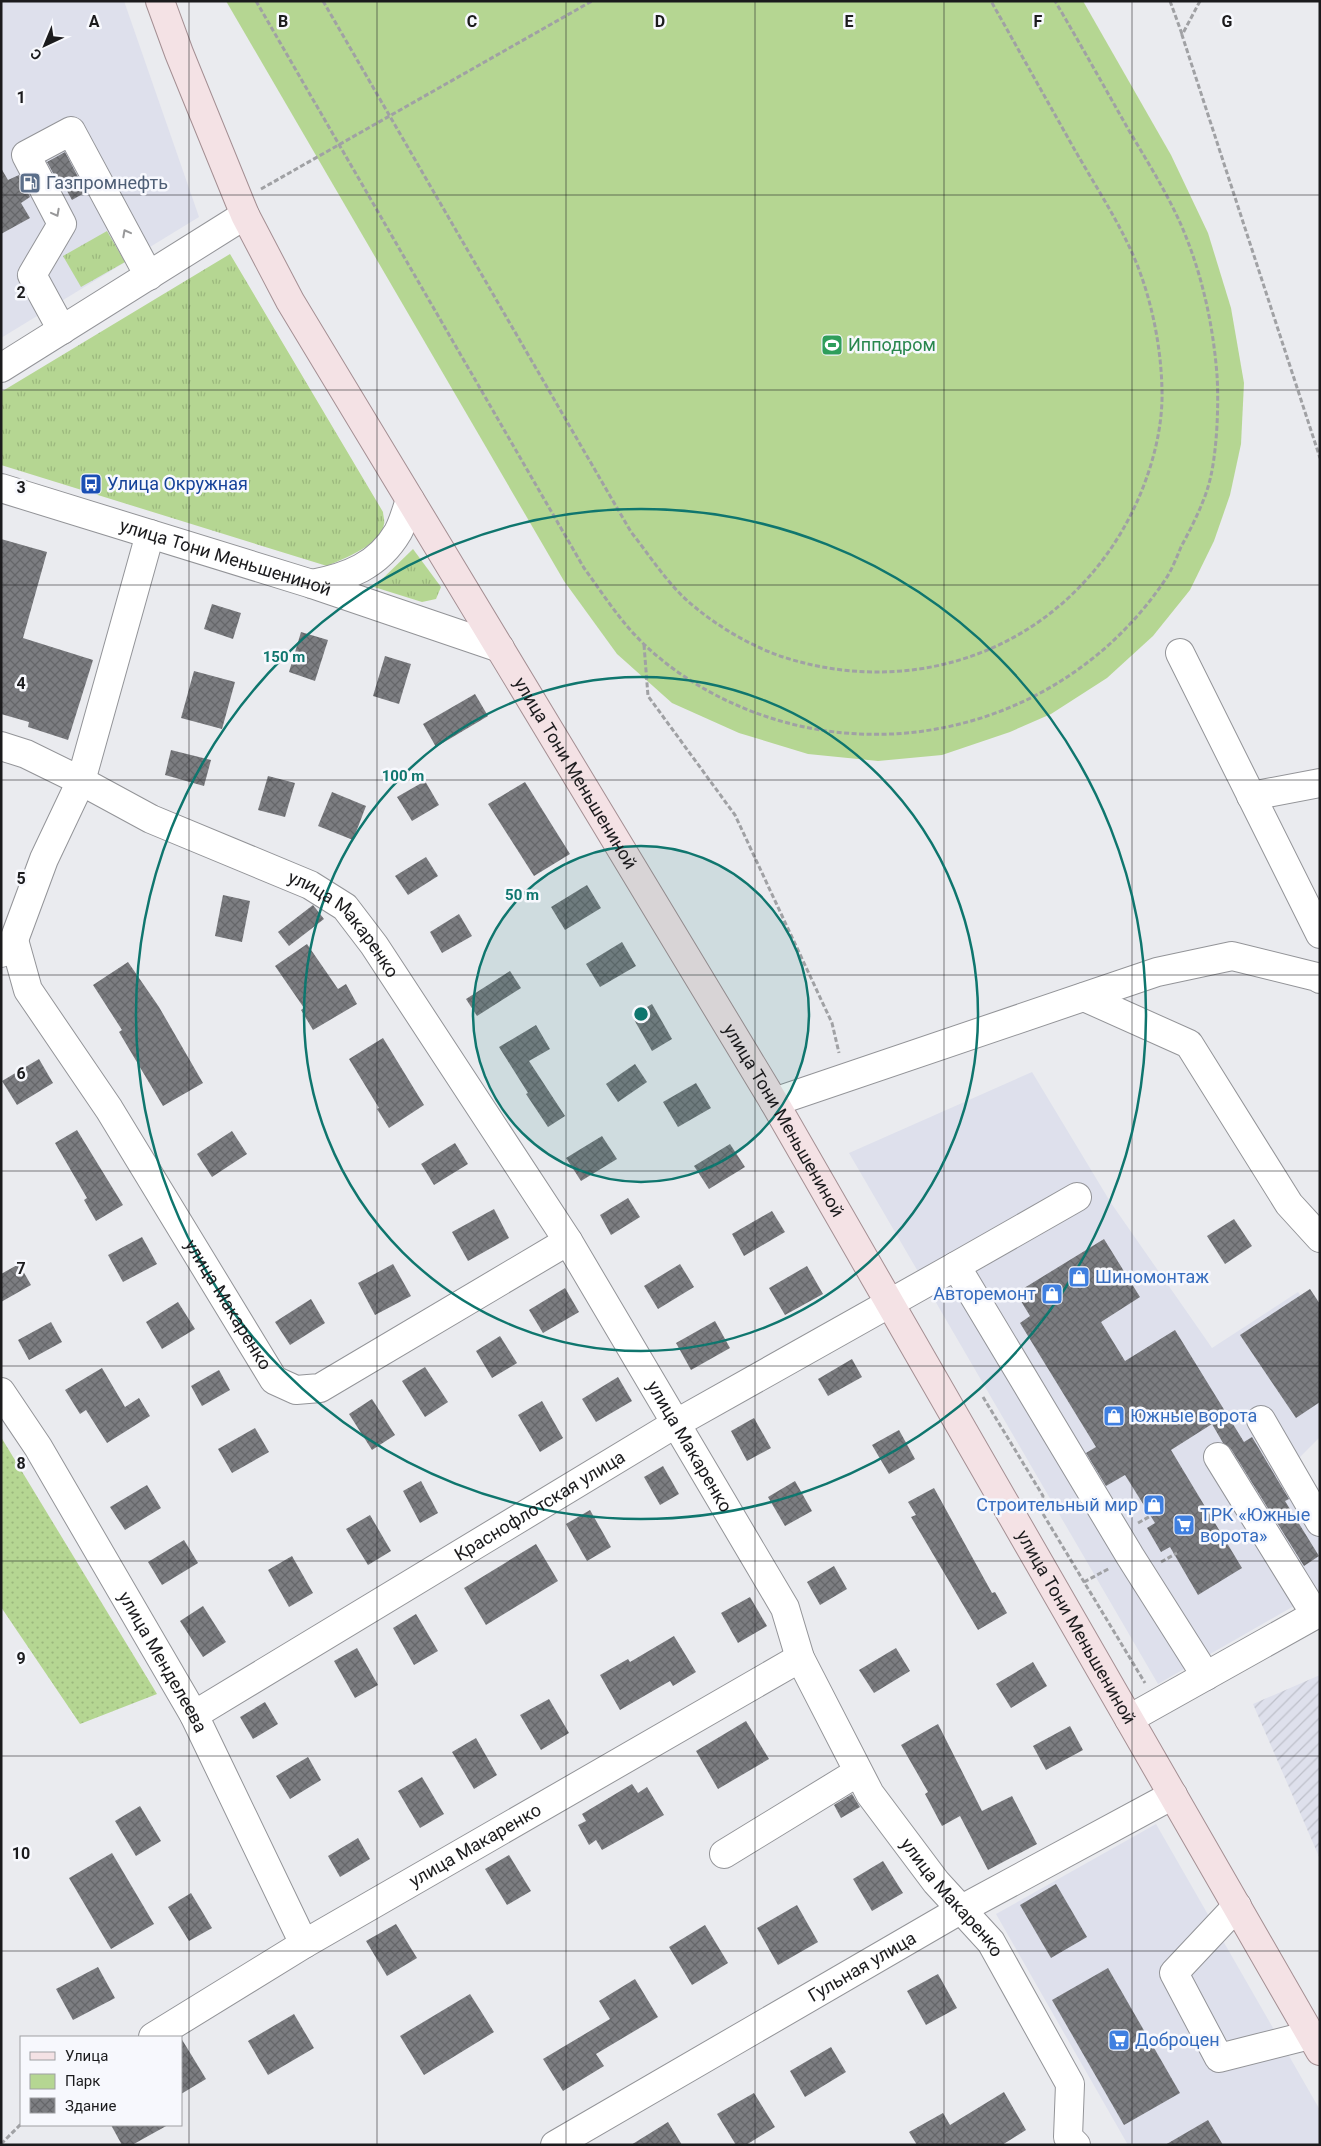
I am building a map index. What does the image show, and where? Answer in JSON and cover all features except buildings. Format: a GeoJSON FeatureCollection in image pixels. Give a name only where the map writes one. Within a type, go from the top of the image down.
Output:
{"type":"FeatureCollection","features":[{"type":"Feature","properties":{"kind":"main road"},"geometry":{"type":"LineString","coordinates":[[160,1],[242,208],[290,301],[500,648]]}},
{"type":"Feature","properties":{"kind":"main road","name":"улица Тони Меньшениной"},"geometry":{"type":"LineString","coordinates":[[500,648],[774,1102],[1315,2043]]}},
{"type":"Feature","properties":{"kind":"street"},"geometry":{"type":"LineString","coordinates":[[62,330],[32,275],[62,224],[26,155],[71,131],[149,276]]}},
{"type":"Feature","properties":{"kind":"street"},"geometry":{"type":"LineString","coordinates":[[4,360],[62,330],[149,276],[242,208]]}},
{"type":"Feature","properties":{"kind":"street","name":"улица Тони Меньшениной"},"geometry":{"type":"LineString","coordinates":[[1,488],[312,584],[500,648]]}},
{"type":"Feature","properties":{"kind":"street"},"geometry":{"type":"LineString","coordinates":[[312,584],[342,578],[367,565],[385,550],[398,531],[410,500]]}},
{"type":"Feature","properties":{"kind":"street"},"geometry":{"type":"LineString","coordinates":[[7,947],[44,859],[81,781],[150,534]]}},
{"type":"Feature","properties":{"kind":"street"},"geometry":{"type":"LineString","coordinates":[[1180,653],[1320,934]]}},
{"type":"Feature","properties":{"kind":"street","name":"улица Макаренко"},"geometry":{"type":"LineString","coordinates":[[1,746],[26,754],[151,818],[310,885],[345,907],[374,944],[568,1241],[785,1608],[800,1658],[870,1794],[936,1882],[991,1942],[1070,2084],[1067,2142]]}},
{"type":"Feature","properties":{"kind":"street"},"geometry":{"type":"LineString","coordinates":[[1251,796],[1320,783]]}},
{"type":"Feature","properties":{"kind":"street","name":"улица Макаренко"},"geometry":{"type":"LineString","coordinates":[[7,947],[28,990],[109,1109],[274,1380],[296,1390],[320,1388],[568,1241]]}},
{"type":"Feature","properties":{"kind":"street"},"geometry":{"type":"LineString","coordinates":[[774,1102],[1158,972],[1232,956],[1320,979]]}},
{"type":"Feature","properties":{"kind":"street"},"geometry":{"type":"LineString","coordinates":[[1084,997],[1189,1044],[1289,1204],[1320,1238]]}},
{"type":"Feature","properties":{"kind":"street","name":"Краснофлотская улица"},"geometry":{"type":"LineString","coordinates":[[194,1715],[676,1424],[1077,1197]]}},
{"type":"Feature","properties":{"kind":"street"},"geometry":{"type":"LineString","coordinates":[[956,1266],[1130,1556],[1206,1676]]}},
{"type":"Feature","properties":{"kind":"street","name":"улица Менделеева"},"geometry":{"type":"LineString","coordinates":[[1,1392],[38,1447],[194,1715],[304,1944]]}},
{"type":"Feature","properties":{"kind":"street"},"geometry":{"type":"LineString","coordinates":[[1261,1420],[1320,1522]]}},
{"type":"Feature","properties":{"kind":"street"},"geometry":{"type":"LineString","coordinates":[[1129,1719],[1317,1613],[1218,1457]]}},
{"type":"Feature","properties":{"kind":"street","name":"улица Макаренко"},"geometry":{"type":"LineString","coordinates":[[155,2036],[304,1944],[800,1658]]}},
{"type":"Feature","properties":{"kind":"street"},"geometry":{"type":"LineString","coordinates":[[724,1854],[858,1772]]}},
{"type":"Feature","properties":{"kind":"street","name":"Гульная улица"},"geometry":{"type":"LineString","coordinates":[[555,2145],[960,1910],[1173,1794]]}},
{"type":"Feature","properties":{"kind":"street"},"geometry":{"type":"LineString","coordinates":[[1237,1906],[1174,1973],[1219,2058],[1315,2043]]}},
{"type":"Feature","properties":{"kind":"path"},"geometry":{"type":"LineString","coordinates":[[256,1],[584,568],[644,645],[685,677],[734,704],[782,721],[838,733],[893,736],[945,728],[998,714],[1046,690],[1094,658],[1130,623],[1164,582],[1188,534],[1208,486],[1217,430],[1218,378],[1212,323],[1200,277],[1181,226],[1154,173],[1055,1]]}},
{"type":"Feature","properties":{"kind":"path"},"geometry":{"type":"LineString","coordinates":[[324,1],[631,532],[663,573],[695,608],[736,635],[780,656],[828,669],[877,673],[928,667],[974,657],[1020,636],[1059,608],[1094,571],[1123,533],[1144,488],[1157,442],[1162,392],[1159,343],[1145,289],[1128,243],[991,1]]}},
{"type":"Feature","properties":{"kind":"path"},"geometry":{"type":"LineString","coordinates":[[242,208],[339,145],[592,1]]}},
{"type":"Feature","properties":{"kind":"path"},"geometry":{"type":"LineString","coordinates":[[1170,1],[1320,458]]}},
{"type":"Feature","properties":{"kind":"path"},"geometry":{"type":"LineString","coordinates":[[1182,35],[1200,1]]}},
{"type":"Feature","properties":{"kind":"path"},"geometry":{"type":"LineString","coordinates":[[644,645],[648,696],[735,815],[832,1023],[845,1078]]}},
{"type":"Feature","properties":{"kind":"path"},"geometry":{"type":"LineString","coordinates":[[983,1396],[1043,1496],[1040,1509],[1157,1704]]}},
{"type":"Feature","properties":{"kind":"path"},"geometry":{"type":"LineString","coordinates":[[1,2144],[20,2125]]}},
{"type":"Feature","properties":{"kind":"shaded area"},"geometry":{"type":"Polygon","coordinates":[[[1,1],[124,1],[199,217],[1,338],[1,1]]]}},
{"type":"Feature","properties":{"kind":"shaded area"},"geometry":{"type":"Polygon","coordinates":[[[1032,1072],[1111,1203],[1212,1348],[1298,1292],[1320,1325],[1320,1437],[1286,1471],[1320,1528],[1320,1591],[1158,1684],[849,1153],[1032,1072]]]}},
{"type":"Feature","properties":{"kind":"shaded area"},"geometry":{"type":"Polygon","coordinates":[[[1320,1675],[1320,1859],[1253,1704],[1320,1675]]]}},
{"type":"Feature","properties":{"kind":"shaded area"},"geometry":{"type":"Polygon","coordinates":[[[1156,1824],[1320,2110],[1320,2145],[1128,2145],[996,1914],[1156,1824]]]}},
{"type":"Feature","properties":{"kind":"green space","name":"Ипподром"},"geometry":{"type":"Polygon","coordinates":[[[226,1],[1083,1],[1171,155],[1208,233],[1231,308],[1244,383],[1241,444],[1230,495],[1214,541],[1190,590],[1153,636],[1107,678],[1051,714],[1010,732],[942,755],[878,761],[808,754],[739,733],[672,703],[617,654],[564,581],[226,1]]]}},
{"type":"Feature","properties":{"kind":"green space"},"geometry":{"type":"Polygon","coordinates":[[[107,231],[125,262],[81,287],[63,256],[107,231]]]}},
{"type":"Feature","properties":{"kind":"green space"},"geometry":{"type":"Polygon","coordinates":[[[230,254],[383,512],[384,524],[382,531],[376,538],[361,550],[327,566],[1,465],[1,392],[230,254]]]}},
{"type":"Feature","properties":{"kind":"green space"},"geometry":{"type":"Polygon","coordinates":[[[413,549],[441,587],[436,599],[422,602],[374,587],[413,549]]]}},
{"type":"Feature","properties":{"kind":"green space"},"geometry":{"type":"Polygon","coordinates":[[[1,1437],[157,1694],[80,1724],[1,1607],[1,1437]]]}},
{"type":"Feature","properties":{"kind":"place","name":"Газпромнефть"},"geometry":{"type":"Point","coordinates":[30,183]}},
{"type":"Feature","properties":{"kind":"place","name":"Ипподром"},"geometry":{"type":"Point","coordinates":[832,345]}},
{"type":"Feature","properties":{"kind":"place","name":"Улица Окружная"},"geometry":{"type":"Point","coordinates":[91,484]}},
{"type":"Feature","properties":{"kind":"place","name":"Шиномонтаж"},"geometry":{"type":"Point","coordinates":[1079,1277]}},
{"type":"Feature","properties":{"kind":"place","name":"Авторемонт"},"geometry":{"type":"Point","coordinates":[1052,1294]}},
{"type":"Feature","properties":{"kind":"place","name":"Южные ворота"},"geometry":{"type":"Point","coordinates":[1114,1416]}},
{"type":"Feature","properties":{"kind":"place","name":"Строительный мир"},"geometry":{"type":"Point","coordinates":[1154,1505]}},
{"type":"Feature","properties":{"kind":"place","name":"ТРК «Южные ворота»"},"geometry":{"type":"Point","coordinates":[1184,1525]}},
{"type":"Feature","properties":{"kind":"place","name":"Доброцен"},"geometry":{"type":"Point","coordinates":[1119,2040]}}]}
